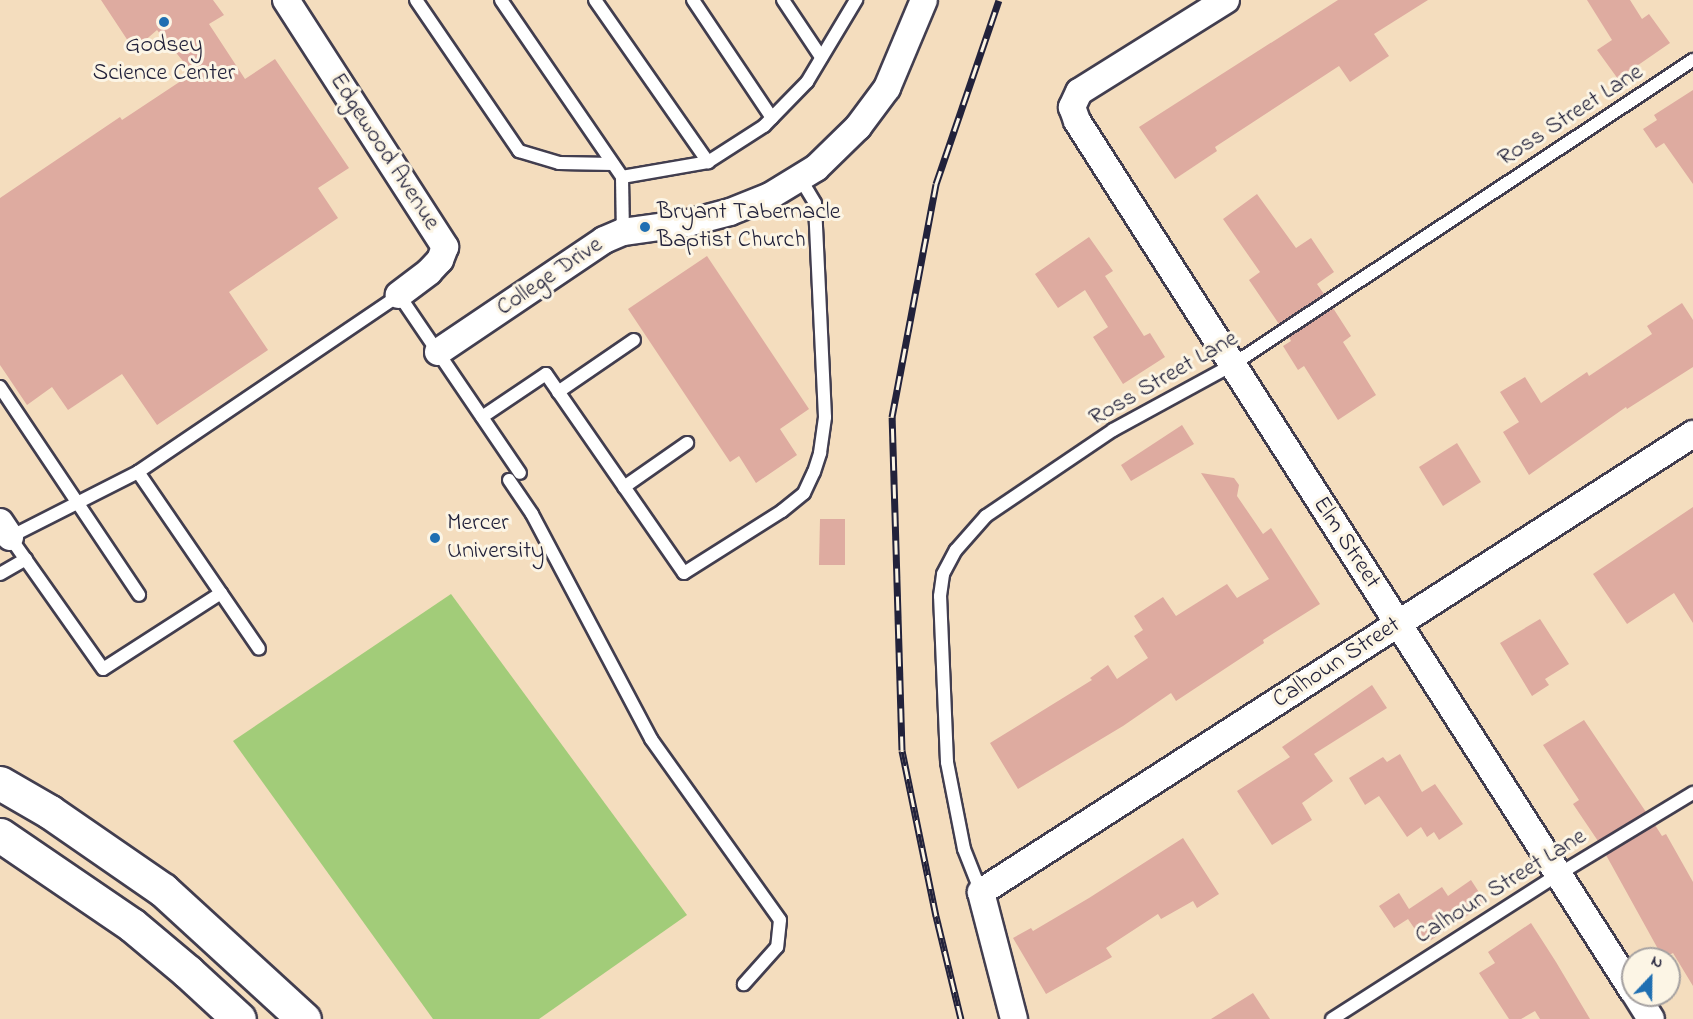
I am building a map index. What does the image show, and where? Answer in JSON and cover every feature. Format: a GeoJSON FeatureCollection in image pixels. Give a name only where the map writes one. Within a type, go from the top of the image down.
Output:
{"type":"FeatureCollection","features":[{"type":"Feature","properties":{"kind":"street","name":"Edgewood Avenue"},"geometry":{"type":"LineString","coordinates":[[286,0],[445,247],[440,260],[429,272],[399,295]]}},
{"type":"Feature","properties":{"kind":"street","name":"College Drive"},"geometry":{"type":"LineString","coordinates":[[438,352],[604,240],[622,232],[688,223],[730,213],[770,196],[816,168],[858,127],[887,88],[924,0]]}},
{"type":"Feature","properties":{"kind":"street","name":"Elm Street"},"geometry":{"type":"LineString","coordinates":[[1226,0],[1079,92],[1072,107],[1077,122],[1621,972]]}},
{"type":"Feature","properties":{"kind":"street","name":"Calhoun Street"},"geometry":{"type":"LineString","coordinates":[[981,892],[1693,434]]}},
{"type":"Feature","properties":{"kind":"street"},"geometry":{"type":"LineString","coordinates":[[0,783],[50,812],[163,890],[304,1019]]}},
{"type":"Feature","properties":{"kind":"street"},"geometry":{"type":"LineString","coordinates":[[0,835],[132,925],[239,1019]]}},
{"type":"Feature","properties":{"kind":"street"},"geometry":{"type":"LineString","coordinates":[[981,892],[1014,1019]]}},
{"type":"Feature","properties":{"kind":"lane"},"geometry":{"type":"LineString","coordinates":[[416,0],[519,152],[559,163],[613,164]]}},
{"type":"Feature","properties":{"kind":"lane"},"geometry":{"type":"LineString","coordinates":[[501,0],[622,177],[622,232]]}},
{"type":"Feature","properties":{"kind":"lane"},"geometry":{"type":"LineString","coordinates":[[595,0],[708,162]]}},
{"type":"Feature","properties":{"kind":"lane"},"geometry":{"type":"LineString","coordinates":[[693,0],[772,118]]}},
{"type":"Feature","properties":{"kind":"lane"},"geometry":{"type":"LineString","coordinates":[[783,0],[821,57]]}},
{"type":"Feature","properties":{"kind":"lane"},"geometry":{"type":"LineString","coordinates":[[622,177],[708,162],[764,126],[807,81],[856,0]]}},
{"type":"Feature","properties":{"kind":"lane","name":"Ross Street Lane"},"geometry":{"type":"LineString","coordinates":[[981,892],[964,849],[946,762],[940,596],[943,574],[956,550],[986,516],[1113,430],[1232,365],[1693,60]]}},
{"type":"Feature","properties":{"kind":"lane"},"geometry":{"type":"LineString","coordinates":[[482,417],[546,374],[684,573],[782,511],[804,493],[820,453],[825,417],[815,203],[800,178]]}},
{"type":"Feature","properties":{"kind":"lane"},"geometry":{"type":"LineString","coordinates":[[220,593],[103,669],[5,529],[79,502],[138,472],[399,295],[520,473]]}},
{"type":"Feature","properties":{"kind":"lane"},"geometry":{"type":"LineString","coordinates":[[558,392],[634,340]]}},
{"type":"Feature","properties":{"kind":"lane"},"geometry":{"type":"LineString","coordinates":[[0,387],[139,595]]}},
{"type":"Feature","properties":{"kind":"lane"},"geometry":{"type":"LineString","coordinates":[[624,487],[687,443]]}},
{"type":"Feature","properties":{"kind":"lane"},"geometry":{"type":"LineString","coordinates":[[138,472],[259,649]]}},
{"type":"Feature","properties":{"kind":"lane"},"geometry":{"type":"LineString","coordinates":[[509,480],[532,514],[651,739],[780,920],[777,947],[744,984]]}},
{"type":"Feature","properties":{"kind":"lane"},"geometry":{"type":"LineString","coordinates":[[0,574],[26,559]]}},
{"type":"Feature","properties":{"kind":"lane","name":"Calhoun Street Lane"},"geometry":{"type":"LineString","coordinates":[[1332,1019],[1559,874],[1693,793]]}},
{"type":"Feature","properties":{"kind":"green space"},"geometry":{"type":"Polygon","coordinates":[[[451,594],[687,915],[539,1019],[433,1019],[233,741],[451,594]]]}},
{"type":"Feature","properties":{"kind":"building"},"geometry":{"type":"Polygon","coordinates":[[[101,0],[213,0],[224,15],[209,24],[245,79],[275,59],[349,168],[318,188],[338,218],[229,292],[268,350],[157,425],[122,374],[68,410],[52,387],[27,405],[0,365],[0,198],[120,117],[122,120],[193,73],[157,30],[134,50],[101,0]]]}},
{"type":"Feature","properties":{"kind":"building"},"geometry":{"type":"Polygon","coordinates":[[[1338,0],[1428,0],[1374,34],[1389,56],[1350,82],[1339,66],[1215,147],[1217,151],[1175,179],[1139,127],[1338,0]]]}},
{"type":"Feature","properties":{"kind":"building"},"geometry":{"type":"Polygon","coordinates":[[[1587,0],[1630,0],[1642,19],[1649,14],[1670,43],[1618,79],[1597,50],[1612,40],[1587,0]]]}},
{"type":"Feature","properties":{"kind":"building"},"geometry":{"type":"Polygon","coordinates":[[[1693,90],[1693,184],[1664,143],[1656,148],[1643,129],[1657,120],[1654,115],[1693,90]]]}},
{"type":"Feature","properties":{"kind":"building"},"geometry":{"type":"Polygon","coordinates":[[[1257,194],[1296,248],[1311,238],[1334,272],[1317,284],[1324,294],[1279,324],[1249,280],[1260,272],[1223,219],[1257,194]]]}},
{"type":"Feature","properties":{"kind":"building"},"geometry":{"type":"Polygon","coordinates":[[[1089,237],[1113,271],[1105,276],[1144,336],[1150,333],[1165,357],[1123,384],[1093,337],[1108,327],[1085,290],[1058,308],[1035,274],[1089,237]]]}},
{"type":"Feature","properties":{"kind":"building"},"geometry":{"type":"Polygon","coordinates":[[[707,256],[809,409],[780,429],[797,455],[756,483],[739,456],[730,462],[628,309],[707,256]]]}},
{"type":"Feature","properties":{"kind":"building"},"geometry":{"type":"Polygon","coordinates":[[[1682,303],[1693,320],[1693,367],[1627,409],[1626,407],[1529,475],[1503,432],[1519,422],[1500,392],[1525,377],[1541,403],[1587,372],[1589,376],[1652,334],[1647,326],[1682,303]]]}},
{"type":"Feature","properties":{"kind":"building"},"geometry":{"type":"Polygon","coordinates":[[[1333,308],[1351,336],[1343,342],[1376,395],[1338,420],[1304,366],[1298,370],[1283,346],[1291,341],[1289,337],[1333,308]]]}},
{"type":"Feature","properties":{"kind":"building"},"geometry":{"type":"Polygon","coordinates":[[[1182,425],[1194,444],[1131,481],[1121,465],[1182,425]]]}},
{"type":"Feature","properties":{"kind":"building"},"geometry":{"type":"Polygon","coordinates":[[[1457,443],[1481,482],[1443,506],[1419,467],[1457,443]]]}},
{"type":"Feature","properties":{"kind":"building"},"geometry":{"type":"Polygon","coordinates":[[[1201,473],[1234,478],[1239,485],[1237,496],[1263,534],[1271,528],[1320,604],[1263,640],[1264,643],[1176,701],[1171,693],[1123,726],[1018,789],[990,743],[1092,680],[1090,678],[1108,665],[1117,679],[1148,658],[1134,636],[1143,630],[1134,616],[1163,597],[1176,616],[1227,584],[1237,598],[1269,579],[1201,473]]]}},
{"type":"Feature","properties":{"kind":"building"},"geometry":{"type":"Polygon","coordinates":[[[1693,507],[1693,623],[1674,593],[1627,624],[1593,574],[1693,507]]]}},
{"type":"Feature","properties":{"kind":"building"},"geometry":{"type":"Polygon","coordinates":[[[820,519],[845,519],[845,565],[819,565],[820,519]]]}},
{"type":"Feature","properties":{"kind":"building"},"geometry":{"type":"Polygon","coordinates":[[[1540,619],[1569,664],[1545,679],[1549,685],[1532,696],[1500,643],[1540,619]]]}},
{"type":"Feature","properties":{"kind":"building"},"geometry":{"type":"Polygon","coordinates":[[[1372,685],[1387,708],[1314,754],[1333,781],[1302,803],[1312,820],[1272,845],[1237,791],[1290,757],[1282,747],[1372,685]]]}},
{"type":"Feature","properties":{"kind":"building"},"geometry":{"type":"Polygon","coordinates":[[[1584,720],[1646,812],[1598,841],[1573,804],[1579,800],[1543,745],[1584,720]]]}},
{"type":"Feature","properties":{"kind":"building"},"geometry":{"type":"Polygon","coordinates":[[[1400,754],[1422,792],[1435,784],[1463,824],[1439,840],[1434,832],[1427,837],[1421,827],[1407,837],[1379,796],[1365,805],[1349,778],[1383,757],[1387,762],[1400,754]]]}},
{"type":"Feature","properties":{"kind":"building"},"geometry":{"type":"Polygon","coordinates":[[[1655,825],[1662,836],[1666,834],[1693,882],[1693,986],[1681,966],[1681,947],[1657,947],[1606,855],[1655,825]]]}},
{"type":"Feature","properties":{"kind":"building"},"geometry":{"type":"Polygon","coordinates":[[[1183,838],[1219,894],[1197,908],[1193,901],[1161,919],[1158,914],[1106,948],[1112,957],[1046,994],[1013,938],[1031,928],[1033,931],[1183,838]]]}},
{"type":"Feature","properties":{"kind":"building"},"geometry":{"type":"Polygon","coordinates":[[[1471,880],[1486,903],[1425,944],[1408,919],[1394,928],[1379,906],[1399,893],[1409,909],[1442,887],[1448,896],[1471,880]]]}},
{"type":"Feature","properties":{"kind":"building"},"geometry":{"type":"Polygon","coordinates":[[[1531,923],[1590,1019],[1540,1019],[1535,1011],[1521,1019],[1509,1019],[1479,973],[1495,963],[1488,952],[1531,923]]]}},
{"type":"Feature","properties":{"kind":"building"},"geometry":{"type":"Polygon","coordinates":[[[1253,993],[1270,1019],[1211,1019],[1253,993]]]}},
{"type":"Feature","properties":{"kind":"railway"},"geometry":{"type":"LineString","coordinates":[[961,1019],[936,916],[902,750],[892,417],[936,184],[999,0]]}},
{"type":"Feature","properties":{"kind":"place","name":"Godsey Science Center"},"geometry":{"type":"Point","coordinates":[164,22]}},
{"type":"Feature","properties":{"kind":"place","name":"Bryant Tabernacle Baptist Church"},"geometry":{"type":"Point","coordinates":[645,227]}},
{"type":"Feature","properties":{"kind":"place","name":"Mercer University"},"geometry":{"type":"Point","coordinates":[435,538]}}]}
